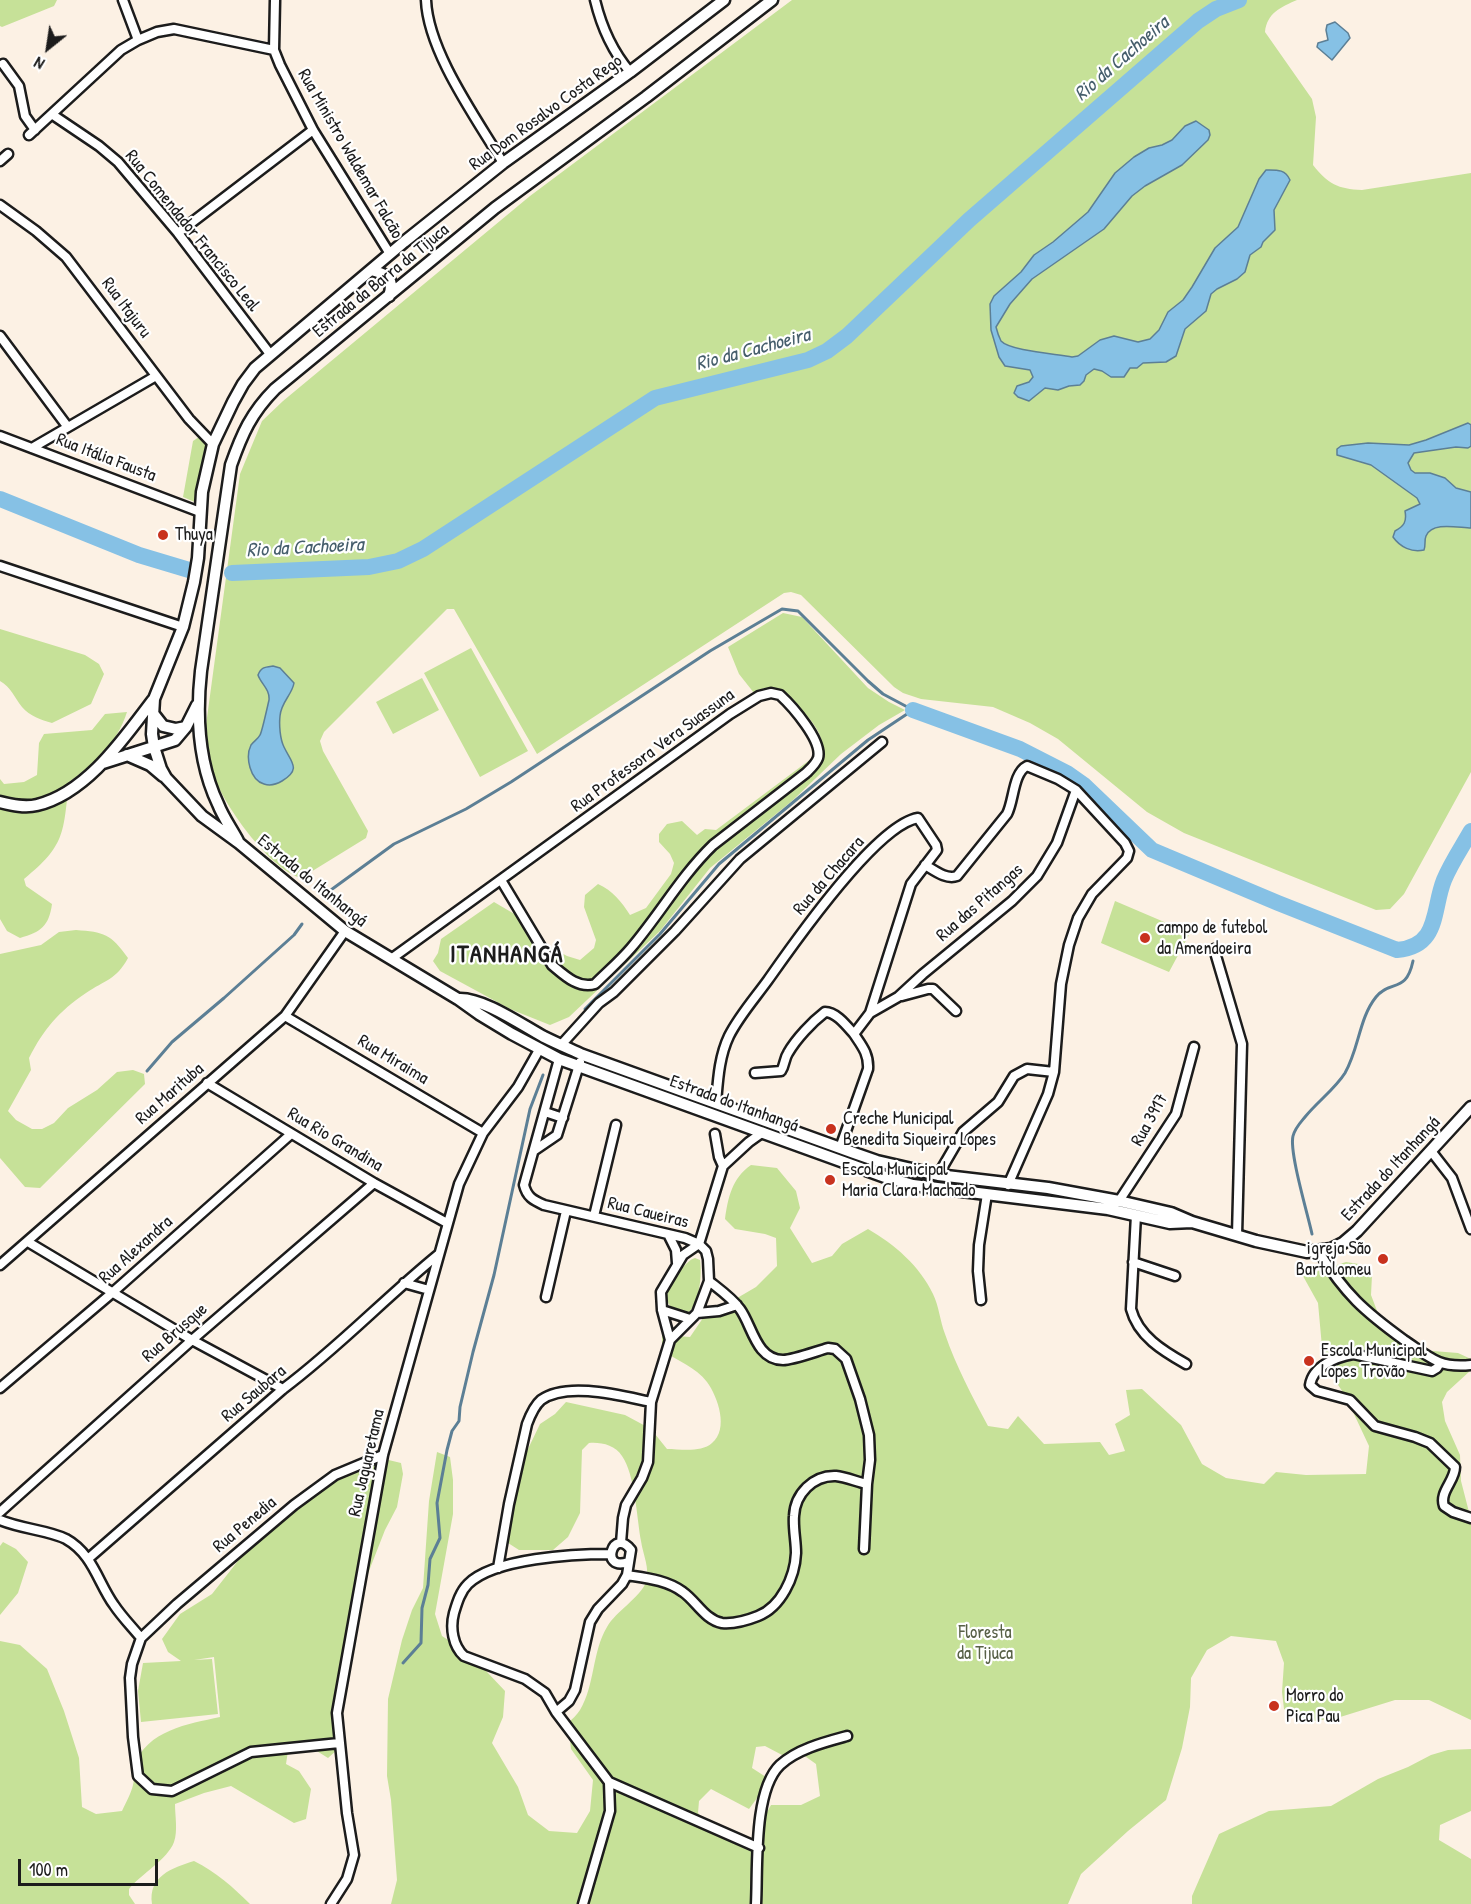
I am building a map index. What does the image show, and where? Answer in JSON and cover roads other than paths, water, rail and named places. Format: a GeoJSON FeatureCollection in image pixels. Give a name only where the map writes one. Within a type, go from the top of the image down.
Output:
{"type":"FeatureCollection","features":[{"type":"Feature","properties":{"kind":"main road","name":"Rua Dom Rosalvo Costa Rego"},"geometry":{"type":"LineString","coordinates":[[390,254],[503,164],[630,72],[724,0]]}},
{"type":"Feature","properties":{"kind":"main road","name":"Estrada da Barra da Tijuca"},"geometry":{"type":"LineString","coordinates":[[239,843],[218,805],[205,769],[198,704],[231,465],[251,416],[275,389],[495,208],[646,97],[772,0]]}},
{"type":"Feature","properties":{"kind":"main road","name":"Estrada da Barra da Tijuca"},"geometry":{"type":"LineString","coordinates":[[239,843],[202,816],[166,778],[154,747],[152,712],[154,699],[183,627],[194,582],[198,558],[202,492],[213,444],[243,384],[270,354],[390,254]]}},
{"type":"Feature","properties":{"kind":"main road"},"geometry":{"type":"LineString","coordinates":[[371,270],[382,272],[389,278],[392,287],[389,296]]}},
{"type":"Feature","properties":{"kind":"main road"},"geometry":{"type":"LineString","coordinates":[[0,802],[35,806],[63,795],[103,764],[154,699]]}},
{"type":"Feature","properties":{"kind":"main road","name":"Estrada da Barra da Tijuca"},"geometry":{"type":"LineString","coordinates":[[186,727],[198,704]]}},
{"type":"Feature","properties":{"kind":"main road"},"geometry":{"type":"LineString","coordinates":[[152,712],[164,726],[176,729],[186,727]]}},
{"type":"Feature","properties":{"kind":"main road"},"geometry":{"type":"LineString","coordinates":[[103,764],[175,740],[186,727]]}},
{"type":"Feature","properties":{"kind":"main road"},"geometry":{"type":"LineString","coordinates":[[127,755],[150,765],[166,778]]}},
{"type":"Feature","properties":{"kind":"main road","name":"Estrada do Itanhangá"},"geometry":{"type":"LineString","coordinates":[[239,843],[345,931],[539,1050],[559,1059],[885,1177],[913,1185],[1136,1215],[1170,1223],[1192,1222]]}},
{"type":"Feature","properties":{"kind":"main road","name":"Estrada do Itanhangá"},"geometry":{"type":"LineString","coordinates":[[458,999],[468,998],[484,1005],[583,1055],[877,1161],[938,1175],[1048,1188],[1119,1201],[1171,1213],[1192,1222],[1306,1252],[1318,1252],[1337,1246],[1357,1231],[1471,1107]]}},
{"type":"Feature","properties":{"kind":"street"},"geometry":{"type":"LineString","coordinates":[[123,0],[138,40]]}},
{"type":"Feature","properties":{"kind":"street","name":"Rua Ministro Waldemar Falcão"},"geometry":{"type":"LineString","coordinates":[[275,0],[274,50],[313,130],[390,254]]}},
{"type":"Feature","properties":{"kind":"street"},"geometry":{"type":"LineString","coordinates":[[426,0],[440,56],[503,164]]}},
{"type":"Feature","properties":{"kind":"street"},"geometry":{"type":"LineString","coordinates":[[595,0],[599,17],[622,63],[630,72]]}},
{"type":"Feature","properties":{"kind":"street"},"geometry":{"type":"LineString","coordinates":[[3,64],[19,86],[25,117],[32,133],[121,50],[156,32],[174,29],[274,50]]}},
{"type":"Feature","properties":{"kind":"street","name":"Rua Comendador Francisco Leal"},"geometry":{"type":"LineString","coordinates":[[53,115],[99,146],[117,162],[178,233],[270,354]]}},
{"type":"Feature","properties":{"kind":"street"},"geometry":{"type":"LineString","coordinates":[[178,233],[313,130]]}},
{"type":"Feature","properties":{"kind":"street"},"geometry":{"type":"LineString","coordinates":[[0,160],[8,154]]}},
{"type":"Feature","properties":{"kind":"street","name":"Rua Itajuru"},"geometry":{"type":"LineString","coordinates":[[0,205],[36,231],[66,257],[189,419],[213,444]]}},
{"type":"Feature","properties":{"kind":"street"},"geometry":{"type":"LineString","coordinates":[[0,336],[68,426]]}},
{"type":"Feature","properties":{"kind":"street"},"geometry":{"type":"LineString","coordinates":[[32,448],[156,376]]}},
{"type":"Feature","properties":{"kind":"street","name":"Rua Itália Fausta"},"geometry":{"type":"LineString","coordinates":[[0,436],[200,512]]}},
{"type":"Feature","properties":{"kind":"street"},"geometry":{"type":"LineString","coordinates":[[0,566],[183,627]]}},
{"type":"Feature","properties":{"kind":"street","name":"Rua Professora Vera Suassuna"},"geometry":{"type":"LineString","coordinates":[[391,959],[743,705],[759,696],[771,693],[780,695],[814,738],[818,748],[818,758],[813,766],[713,845],[675,887],[631,948],[595,984],[580,985],[552,965],[501,880]]}},
{"type":"Feature","properties":{"kind":"street"},"geometry":{"type":"LineString","coordinates":[[561,1045],[599,1003],[614,992],[675,931],[740,859],[882,742]]}},
{"type":"Feature","properties":{"kind":"street"},"geometry":{"type":"LineString","coordinates":[[925,865],[951,878],[957,876],[1007,814],[1012,806],[1018,779],[1024,767],[1027,766],[1058,779],[1076,790],[1125,843],[1129,851],[1122,864],[1092,894],[1078,918],[1069,945],[1061,984],[1054,1072],[1048,1094],[1008,1185]]}},
{"type":"Feature","properties":{"kind":"street","name":"Rua das Pitangas"},"geometry":{"type":"LineString","coordinates":[[870,1013],[898,997],[1012,901],[1037,876],[1057,843],[1076,790]]}},
{"type":"Feature","properties":{"kind":"street","name":"Rua da Chacara"},"geometry":{"type":"LineString","coordinates":[[716,1103],[723,1052],[733,1029],[797,939],[856,866],[897,828],[918,818],[937,850],[911,884],[870,1013],[854,1034]]}},
{"type":"Feature","properties":{"kind":"street","name":"Rua Marituba"},"geometry":{"type":"LineString","coordinates":[[0,1265],[285,1016],[345,931]]}},
{"type":"Feature","properties":{"kind":"street"},"geometry":{"type":"LineString","coordinates":[[1214,949],[1242,1044],[1238,1235]]}},
{"type":"Feature","properties":{"kind":"street"},"geometry":{"type":"LineString","coordinates":[[898,997],[928,988],[933,989],[956,1011]]}},
{"type":"Feature","properties":{"kind":"street"},"geometry":{"type":"LineString","coordinates":[[755,1073],[781,1071],[787,1054],[795,1044],[825,1012],[834,1014],[854,1034],[869,1060],[868,1069],[840,1148]]}},
{"type":"Feature","properties":{"kind":"street","name":"Rua Miraima"},"geometry":{"type":"LineString","coordinates":[[285,1016],[483,1133]]}},
{"type":"Feature","properties":{"kind":"street","name":"Rua 3917"},"geometry":{"type":"LineString","coordinates":[[1119,1201],[1176,1114],[1194,1047]]}},
{"type":"Feature","properties":{"kind":"street","name":"Rua Jaguaretama"},"geometry":{"type":"LineString","coordinates":[[331,1904],[352,1869],[354,1855],[347,1813],[337,1713],[340,1682],[383,1455],[459,1184],[483,1133],[518,1088],[539,1050]]}},
{"type":"Feature","properties":{"kind":"street"},"geometry":{"type":"LineString","coordinates":[[534,1151],[557,1135],[583,1055]]}},
{"type":"Feature","properties":{"kind":"street"},"geometry":{"type":"LineString","coordinates":[[534,1151],[559,1059]]}},
{"type":"Feature","properties":{"kind":"street"},"geometry":{"type":"LineString","coordinates":[[938,1175],[963,1132],[998,1102],[1014,1076],[1027,1069],[1054,1072]]}},
{"type":"Feature","properties":{"kind":"street","name":"Rua Rio Grandina"},"geometry":{"type":"LineString","coordinates":[[207,1083],[374,1183],[447,1223]]}},
{"type":"Feature","properties":{"kind":"street"},"geometry":{"type":"LineString","coordinates":[[545,1112],[563,1118]]}},
{"type":"Feature","properties":{"kind":"street"},"geometry":{"type":"LineString","coordinates":[[594,1216],[616,1125]]}},
{"type":"Feature","properties":{"kind":"street"},"geometry":{"type":"LineString","coordinates":[[621,1543],[622,1518],[626,1505],[642,1478],[648,1462],[651,1402],[670,1340],[662,1310],[662,1292],[683,1255],[699,1244],[723,1166],[763,1132]]}},
{"type":"Feature","properties":{"kind":"street","name":"Rua Alexandra"},"geometry":{"type":"LineString","coordinates":[[0,1388],[112,1293],[291,1134]]}},
{"type":"Feature","properties":{"kind":"street"},"geometry":{"type":"LineString","coordinates":[[715,1134],[723,1166]]}},
{"type":"Feature","properties":{"kind":"street"},"geometry":{"type":"LineString","coordinates":[[1431,1150],[1452,1178],[1471,1229]]}},
{"type":"Feature","properties":{"kind":"street","name":"Rua Caueiras"},"geometry":{"type":"LineString","coordinates":[[534,1151],[524,1185],[531,1200],[566,1211],[686,1238],[699,1244],[706,1251],[709,1281],[693,1316],[670,1340]]}},
{"type":"Feature","properties":{"kind":"street","name":"Rua Brusque"},"geometry":{"type":"LineString","coordinates":[[0,1512],[192,1340],[374,1183]]}},
{"type":"Feature","properties":{"kind":"street"},"geometry":{"type":"LineString","coordinates":[[981,1300],[978,1272],[979,1245],[987,1194]]}},
{"type":"Feature","properties":{"kind":"street"},"geometry":{"type":"LineString","coordinates":[[546,1297],[566,1211]]}},
{"type":"Feature","properties":{"kind":"street"},"geometry":{"type":"LineString","coordinates":[[1136,1215],[1131,1309],[1133,1319],[1138,1329],[1166,1353],[1186,1364]]}},
{"type":"Feature","properties":{"kind":"street"},"geometry":{"type":"LineString","coordinates":[[669,1236],[676,1250],[677,1265]]}},
{"type":"Feature","properties":{"kind":"street"},"geometry":{"type":"LineString","coordinates":[[28,1242],[192,1340],[283,1389]]}},
{"type":"Feature","properties":{"kind":"street"},"geometry":{"type":"LineString","coordinates":[[1318,1252],[1355,1302],[1376,1319],[1440,1363],[1457,1366],[1471,1365]]}},
{"type":"Feature","properties":{"kind":"street","name":"Rua Saubara"},"geometry":{"type":"LineString","coordinates":[[89,1558],[440,1253]]}},
{"type":"Feature","properties":{"kind":"street"},"geometry":{"type":"LineString","coordinates":[[1133,1262],[1175,1276]]}},
{"type":"Feature","properties":{"kind":"street"},"geometry":{"type":"LineString","coordinates":[[709,1281],[737,1305],[745,1316],[756,1342],[776,1358],[783,1360],[828,1348],[835,1349],[846,1359],[860,1399],[869,1435],[870,1460],[864,1549]]}},
{"type":"Feature","properties":{"kind":"street"},"geometry":{"type":"LineString","coordinates":[[404,1282],[429,1290]]}},
{"type":"Feature","properties":{"kind":"street"},"geometry":{"type":"LineString","coordinates":[[662,1310],[693,1316],[737,1305]]}},
{"type":"Feature","properties":{"kind":"street"},"geometry":{"type":"LineString","coordinates":[[1440,1363],[1432,1371],[1353,1354],[1343,1356],[1316,1371],[1310,1385],[1317,1391],[1350,1400],[1375,1426],[1430,1443],[1455,1467],[1455,1475],[1443,1496],[1444,1506],[1453,1512],[1471,1518]]}},
{"type":"Feature","properties":{"kind":"street"},"geometry":{"type":"LineString","coordinates":[[498,1568],[508,1504],[527,1424],[540,1401],[565,1391],[611,1394],[651,1402]]}},
{"type":"Feature","properties":{"kind":"street","name":"Rua Penedia"},"geometry":{"type":"LineString","coordinates":[[141,1638],[177,1604],[294,1505],[335,1475],[383,1455]]}},
{"type":"Feature","properties":{"kind":"street"},"geometry":{"type":"LineString","coordinates":[[627,1575],[662,1581],[684,1592],[709,1617],[723,1623],[747,1620],[769,1612],[785,1592],[793,1572],[796,1555],[795,1507],[803,1491],[821,1478],[835,1476],[867,1484]]}},
{"type":"Feature","properties":{"kind":"street"},"geometry":{"type":"LineString","coordinates":[[0,1520],[63,1538],[75,1544],[89,1558],[113,1604],[141,1638],[130,1678],[133,1737],[138,1776],[152,1789],[172,1791],[251,1752],[339,1743]]}},
{"type":"Feature","properties":{"kind":"street"},"geometry":{"type":"LineString","coordinates":[[556,1712],[569,1701],[575,1690],[590,1622],[627,1575],[632,1550],[621,1543],[615,1545],[611,1554],[615,1563],[628,1562]]}},
{"type":"Feature","properties":{"kind":"street"},"geometry":{"type":"LineString","coordinates":[[611,1554],[569,1554],[498,1568],[476,1578],[461,1593],[453,1618],[457,1649],[464,1656],[525,1679],[545,1693],[556,1712],[609,1782],[759,1848]]}},
{"type":"Feature","properties":{"kind":"street"},"geometry":{"type":"LineString","coordinates":[[756,1904],[760,1810],[764,1794],[779,1766],[816,1745],[847,1736]]}},
{"type":"Feature","properties":{"kind":"street"},"geometry":{"type":"LineString","coordinates":[[583,1904],[610,1811],[609,1782]]}},
{"type":"Feature","properties":{"kind":"water"},"geometry":{"type":"Polygon","coordinates":[[[1335,22],[1348,33],[1350,38],[1332,60],[1317,47],[1318,43],[1328,40],[1327,25],[1335,22]]]}},
{"type":"Feature","properties":{"kind":"water"},"geometry":{"type":"Polygon","coordinates":[[[1196,121],[1209,130],[1208,140],[1182,165],[1132,196],[1104,229],[1032,279],[1010,304],[996,327],[1001,341],[1024,350],[1072,357],[1078,356],[1100,340],[1114,336],[1138,342],[1150,339],[1159,330],[1168,312],[1183,300],[1215,248],[1238,227],[1259,179],[1266,170],[1283,172],[1290,180],[1274,210],[1275,230],[1261,247],[1250,255],[1245,272],[1211,294],[1206,311],[1185,329],[1176,356],[1166,362],[1143,363],[1137,368],[1130,368],[1124,377],[1111,377],[1094,369],[1086,375],[1080,385],[1058,390],[1045,388],[1029,401],[1018,397],[1014,393],[1017,386],[1029,382],[1033,377],[1030,370],[1005,366],[999,357],[991,330],[990,304],[994,296],[1021,272],[1034,255],[1088,212],[1115,173],[1134,157],[1149,148],[1172,140],[1185,126],[1196,121]]]}},
{"type":"Feature","properties":{"kind":"water"},"geometry":{"type":"Polygon","coordinates":[[[1468,423],[1471,425],[1471,446],[1468,448],[1456,447],[1414,453],[1408,463],[1415,473],[1430,473],[1445,478],[1456,488],[1471,492],[1471,528],[1446,526],[1434,528],[1426,536],[1424,550],[1415,551],[1399,544],[1393,537],[1395,531],[1404,523],[1405,511],[1420,504],[1417,498],[1371,465],[1337,455],[1337,449],[1341,446],[1368,443],[1409,445],[1468,423]]]}},
{"type":"Feature","properties":{"kind":"water"},"geometry":{"type":"Polygon","coordinates":[[[273,666],[280,668],[294,683],[280,716],[281,736],[293,769],[292,773],[282,781],[269,785],[259,782],[252,773],[249,750],[261,733],[269,700],[268,693],[258,675],[260,670],[273,666]]]}},
{"type":"Feature","properties":{"kind":"waterway","name":"Rio da Cachoeira"},"geometry":{"type":"LineString","coordinates":[[232,573],[369,567],[398,561],[423,549],[655,398],[808,360],[827,351],[847,336],[969,220],[1198,21],[1216,9],[1239,0]]}},
{"type":"Feature","properties":{"kind":"waterway","name":"Rio da Cachoeira"},"geometry":{"type":"LineString","coordinates":[[0,499],[139,555],[189,570]]}},
{"type":"Feature","properties":{"kind":"waterway"},"geometry":{"type":"LineString","coordinates":[[324,895],[394,844],[466,809],[511,782],[710,651],[782,609],[798,611],[883,694],[913,710],[868,740],[719,864],[660,934],[585,1009]]}},
{"type":"Feature","properties":{"kind":"waterway"},"geometry":{"type":"LineString","coordinates":[[913,710],[1020,749],[1067,773],[1084,785],[1152,850],[1397,950],[1421,942],[1428,934],[1444,880],[1471,831]]}},
{"type":"Feature","properties":{"kind":"waterway"},"geometry":{"type":"LineString","coordinates":[[147,1071],[172,1042],[294,935],[302,924]]}},
{"type":"Feature","properties":{"kind":"waterway"},"geometry":{"type":"LineString","coordinates":[[1312,1234],[1294,1155],[1294,1133],[1305,1117],[1345,1073],[1370,1005],[1387,988],[1398,985],[1406,978],[1413,961]]}},
{"type":"Feature","properties":{"kind":"waterway"},"geometry":{"type":"LineString","coordinates":[[403,1663],[421,1643],[422,1608],[428,1585],[430,1559],[440,1538],[437,1503],[447,1450],[452,1431],[459,1421],[460,1407],[494,1275],[530,1109],[543,1075]]}},
{"type":"Feature","properties":{"kind":"place","name":"Thuya"},"geometry":{"type":"Point","coordinates":[163,535]}},
{"type":"Feature","properties":{"kind":"place","name":"campo de futebol da Amendoeira"},"geometry":{"type":"Point","coordinates":[1145,938]}},
{"type":"Feature","properties":{"kind":"place","name":"Creche Municipal Benedita Siqueira Lopes"},"geometry":{"type":"Point","coordinates":[831,1129]}},
{"type":"Feature","properties":{"kind":"place","name":"Escola Municipal Maria Clara Machado"},"geometry":{"type":"Point","coordinates":[830,1180]}},
{"type":"Feature","properties":{"kind":"place","name":"igreja São Bartolomeu"},"geometry":{"type":"Point","coordinates":[1383,1259]}},
{"type":"Feature","properties":{"kind":"place","name":"Escola Municipal Lopes Trovão"},"geometry":{"type":"Point","coordinates":[1309,1361]}},
{"type":"Feature","properties":{"kind":"place","name":"Morro do Pica Pau"},"geometry":{"type":"Point","coordinates":[1274,1706]}},
{"type":"Feature","properties":{"kind":"district","name":"ITANHANGÁ"},"geometry":{"type":"Point","coordinates":[507,956]}},
{"type":"Feature","properties":{"kind":"park label","name":"Floresta da Tijuca"},"geometry":{"type":"Point","coordinates":[985,1643]}}]}
